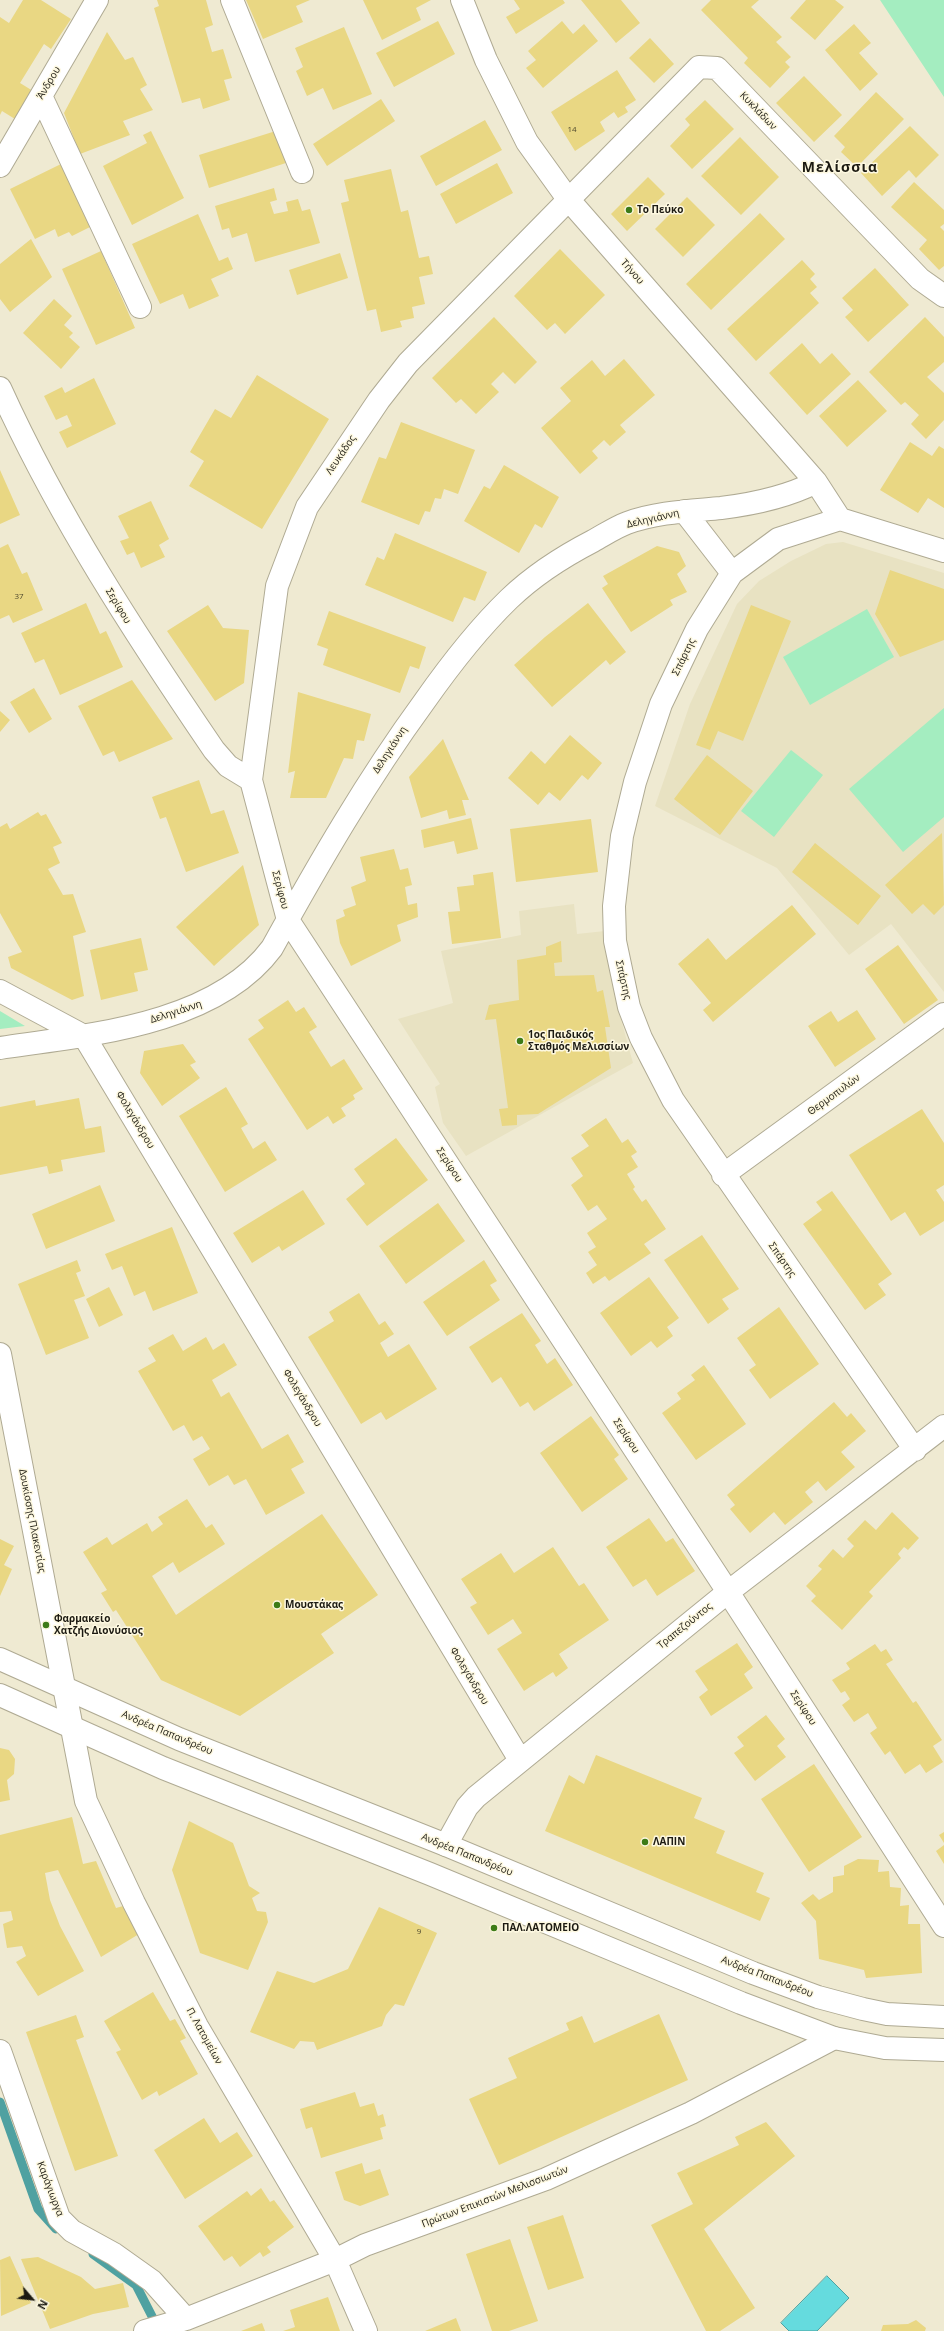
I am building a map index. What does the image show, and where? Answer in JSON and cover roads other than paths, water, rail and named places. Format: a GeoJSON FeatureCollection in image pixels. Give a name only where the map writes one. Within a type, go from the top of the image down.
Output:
{"type":"FeatureCollection","features":[{"type":"Feature","properties":{"kind":"street"},"geometry":{"type":"LineString","coordinates":[[232,0],[302,172]]}},
{"type":"Feature","properties":{"kind":"street","name":"Τήνου"},"geometry":{"type":"LineString","coordinates":[[462,0],[486,60],[527,142],[568,199],[816,482],[840,519]]}},
{"type":"Feature","properties":{"kind":"street","name":"Άνδρου"},"geometry":{"type":"LineString","coordinates":[[0,166],[41,96],[90,2]]}},
{"type":"Feature","properties":{"kind":"street","name":"Κυκλάδων"},"geometry":{"type":"LineString","coordinates":[[568,199],[699,67],[717,68],[920,279],[944,296]]}},
{"type":"Feature","properties":{"kind":"street"},"geometry":{"type":"LineString","coordinates":[[41,96],[140,307]]}},
{"type":"Feature","properties":{"kind":"street","name":"Λευκάδος"},"geometry":{"type":"LineString","coordinates":[[251,780],[277,586],[307,507],[375,406],[408,363],[568,199]]}},
{"type":"Feature","properties":{"kind":"street","name":"Σερίφου"},"geometry":{"type":"LineString","coordinates":[[0,388],[57,502],[136,635],[214,750],[228,766],[251,780],[288,920],[728,1592],[944,1926]]}},
{"type":"Feature","properties":{"kind":"street","name":"Δεληγιάννη"},"geometry":{"type":"LineString","coordinates":[[0,1048],[84,1036],[166,1016],[201,1005],[226,991],[261,964],[288,920],[329,845],[397,738],[452,663],[477,632],[510,598],[575,550],[627,523],[684,511],[724,508],[779,497],[795,493],[816,482]]}},
{"type":"Feature","properties":{"kind":"street"},"geometry":{"type":"LineString","coordinates":[[684,511],[732,573]]}},
{"type":"Feature","properties":{"kind":"street"},"geometry":{"type":"LineString","coordinates":[[840,519],[944,551]]}},
{"type":"Feature","properties":{"kind":"street","name":"Σπάρτης"},"geometry":{"type":"LineString","coordinates":[[840,519],[778,539],[732,573],[697,630],[661,704],[635,782],[622,836],[614,906],[615,940],[620,972],[629,1007],[641,1038],[673,1100],[723,1175],[915,1450]]}},
{"type":"Feature","properties":{"kind":"street"},"geometry":{"type":"LineString","coordinates":[[0,991],[84,1036]]}},
{"type":"Feature","properties":{"kind":"street","name":"Θερμοπυλών"},"geometry":{"type":"LineString","coordinates":[[723,1175],[944,1014]]}},
{"type":"Feature","properties":{"kind":"street","name":"Φολεγάνδρου"},"geometry":{"type":"LineString","coordinates":[[84,1036],[520,1760]]}},
{"type":"Feature","properties":{"kind":"street","name":"Δουκίσσης Πλακεντίας"},"geometry":{"type":"LineString","coordinates":[[0,1354],[71,1728]]}},
{"type":"Feature","properties":{"kind":"street","name":"Τραπεζούντος"},"geometry":{"type":"LineString","coordinates":[[446,1846],[467,1807],[520,1760],[728,1592],[915,1450],[944,1426]]}},
{"type":"Feature","properties":{"kind":"street","name":"Ανδρέα Παπανδρέου"},"geometry":{"type":"LineString","coordinates":[[0,1659],[179,1739],[446,1846],[753,1973],[818,1997],[887,2014],[944,2017]]}},
{"type":"Feature","properties":{"kind":"street"},"geometry":{"type":"LineString","coordinates":[[0,1695],[163,1768],[438,1878],[741,2003],[834,2038],[885,2048],[944,2050]]}},
{"type":"Feature","properties":{"kind":"street","name":"Π. Λατομείων"},"geometry":{"type":"LineString","coordinates":[[71,1728],[86,1801],[134,1903],[197,2026],[335,2260],[366,2331]]}},
{"type":"Feature","properties":{"kind":"street","name":"Πρώτων Επικιστών Μελισσιωτών"},"geometry":{"type":"LineString","coordinates":[[145,2331],[179,2321],[335,2260],[365,2245],[546,2180],[691,2113],[834,2038]]}},
{"type":"Feature","properties":{"kind":"street","name":"Καράγιωργα"},"geometry":{"type":"LineString","coordinates":[[0,2051],[59,2218],[72,2231],[114,2254],[152,2281],[179,2321]]}},
{"type":"Feature","properties":{"kind":"water"},"geometry":{"type":"Polygon","coordinates":[[[827,2276],[849,2298],[817,2331],[789,2331],[781,2323],[827,2276]]]}},
{"type":"Feature","properties":{"kind":"waterway"},"geometry":{"type":"LineString","coordinates":[[0,2102],[38,2209],[56,2229]]}},
{"type":"Feature","properties":{"kind":"waterway"},"geometry":{"type":"LineString","coordinates":[[93,2254],[136,2285],[158,2328]]}},
{"type":"Feature","properties":{"kind":"place","name":"Το Πεύκο"},"geometry":{"type":"Point","coordinates":[629,210]}},
{"type":"Feature","properties":{"kind":"place","name":"1ος Παιδικός Σταθμός Μελισσίων"},"geometry":{"type":"Point","coordinates":[520,1041]}},
{"type":"Feature","properties":{"kind":"place","name":"Μουστάκας"},"geometry":{"type":"Point","coordinates":[277,1605]}},
{"type":"Feature","properties":{"kind":"place","name":"Φαρμακείο Χατζής Διονύσιος"},"geometry":{"type":"Point","coordinates":[46,1625]}},
{"type":"Feature","properties":{"kind":"place","name":"ΛΑΠΙΝ"},"geometry":{"type":"Point","coordinates":[645,1842]}},
{"type":"Feature","properties":{"kind":"place","name":"ΠΑΛ.ΛΑΤΟΜΕΙΟ"},"geometry":{"type":"Point","coordinates":[494,1928]}},
{"type":"Feature","properties":{"kind":"district","name":"Μελίσσια"},"geometry":{"type":"Point","coordinates":[840,168]}}]}
